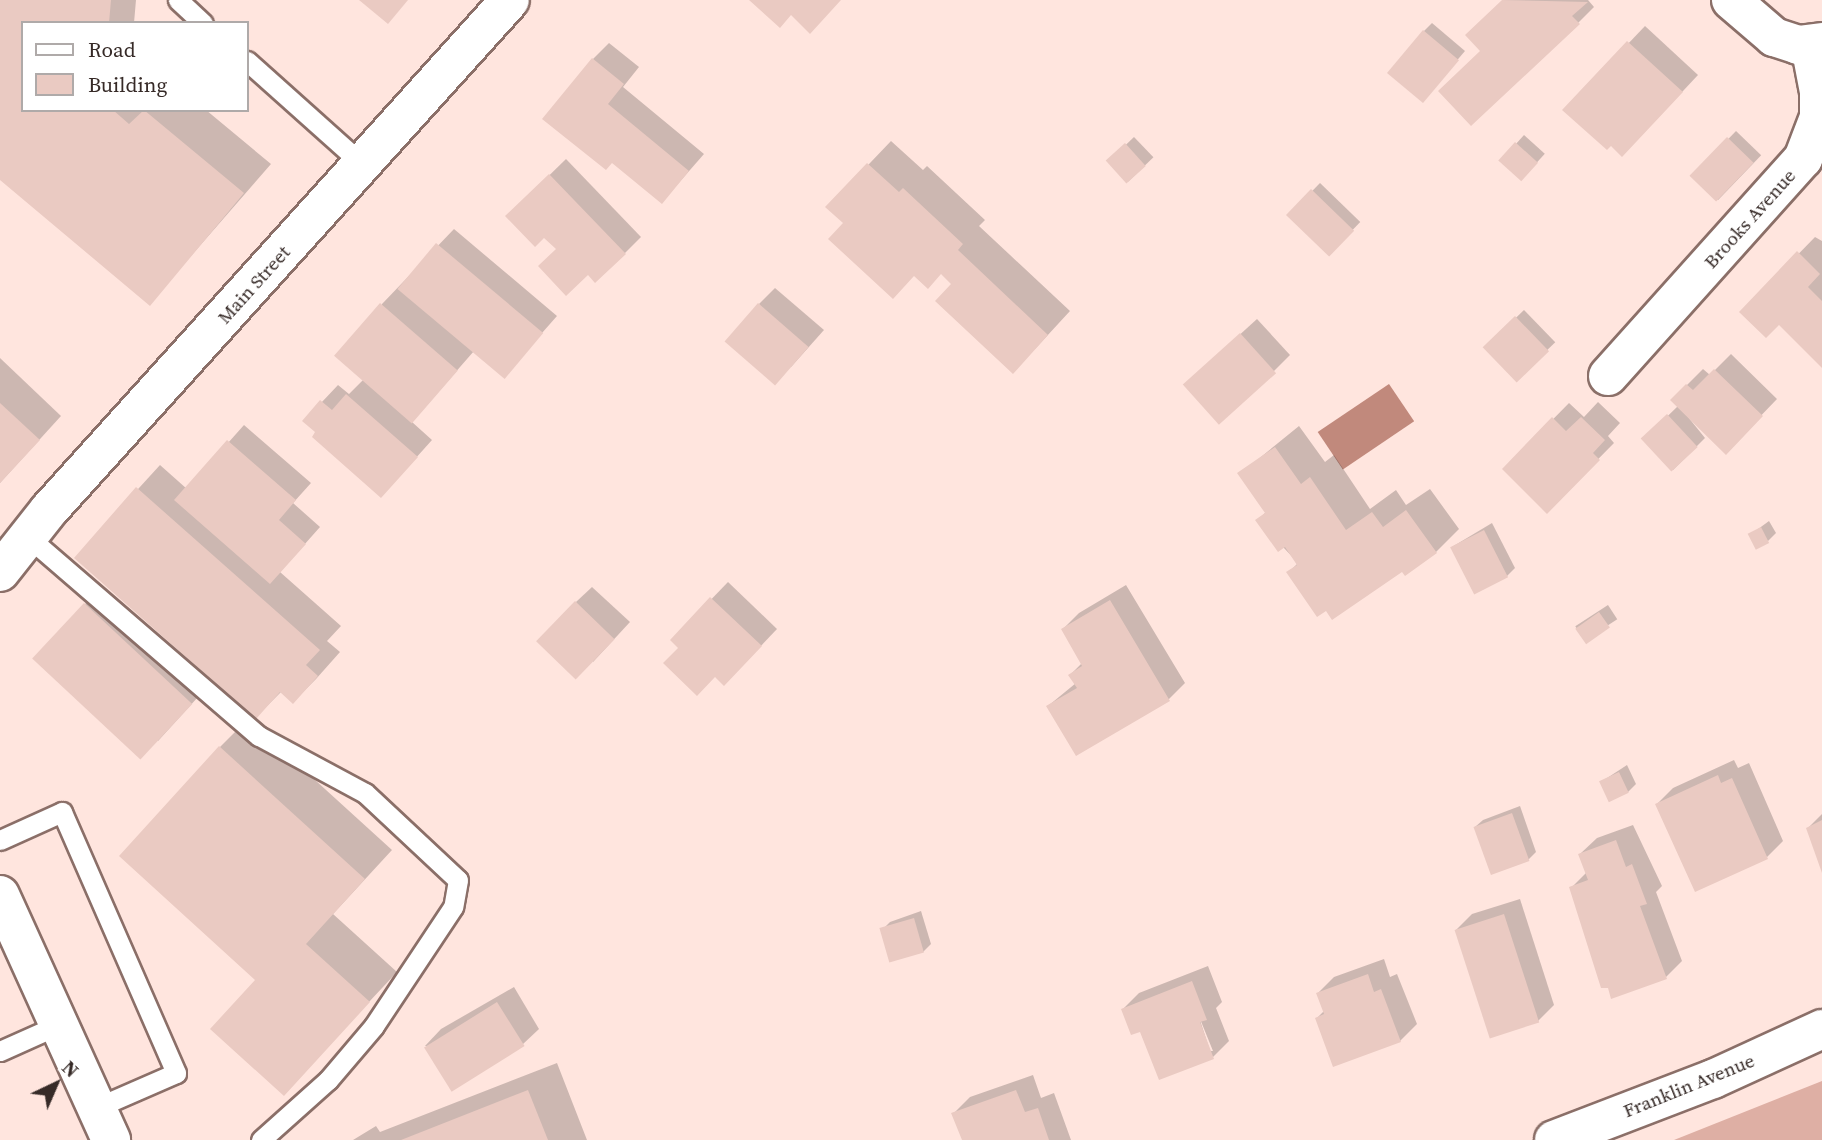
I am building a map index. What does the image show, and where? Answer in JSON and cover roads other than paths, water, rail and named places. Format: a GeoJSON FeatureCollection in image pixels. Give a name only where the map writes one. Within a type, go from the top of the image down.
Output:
{"type":"FeatureCollection","features":[{"type":"Feature","properties":{"kind":"street","name":"Main Street"},"geometry":{"type":"LineString","coordinates":[[0,572],[27,536],[510,0]]}},
{"type":"Feature","properties":{"kind":"street"},"geometry":{"type":"LineString","coordinates":[[1731,0],[1773,37],[1816,44]]}},
{"type":"Feature","properties":{"kind":"street","name":"Brooks Avenue"},"geometry":{"type":"LineString","coordinates":[[1608,376],[1803,159],[1819,117],[1816,44]]}},
{"type":"Feature","properties":{"kind":"street"},"geometry":{"type":"LineString","coordinates":[[0,895],[103,1124]]}},
{"type":"Feature","properties":{"kind":"street","name":"Franklin Avenue"},"geometry":{"type":"LineString","coordinates":[[1555,1140],[1713,1079],[1822,1030]]}},
{"type":"Feature","properties":{"kind":"lane"},"geometry":{"type":"LineString","coordinates":[[178,0],[201,21]]}},
{"type":"Feature","properties":{"kind":"lane"},"geometry":{"type":"LineString","coordinates":[[248,62],[362,164]]}},
{"type":"Feature","properties":{"kind":"lane"},"geometry":{"type":"LineString","coordinates":[[27,536],[259,736],[365,793],[458,880],[453,907],[374,1026],[328,1080],[261,1140]]}},
{"type":"Feature","properties":{"kind":"lane"},"geometry":{"type":"LineString","coordinates":[[0,840],[62,812],[176,1073],[103,1124]]}},
{"type":"Feature","properties":{"kind":"lane"},"geometry":{"type":"LineString","coordinates":[[0,1051],[58,1025]]}}]}
